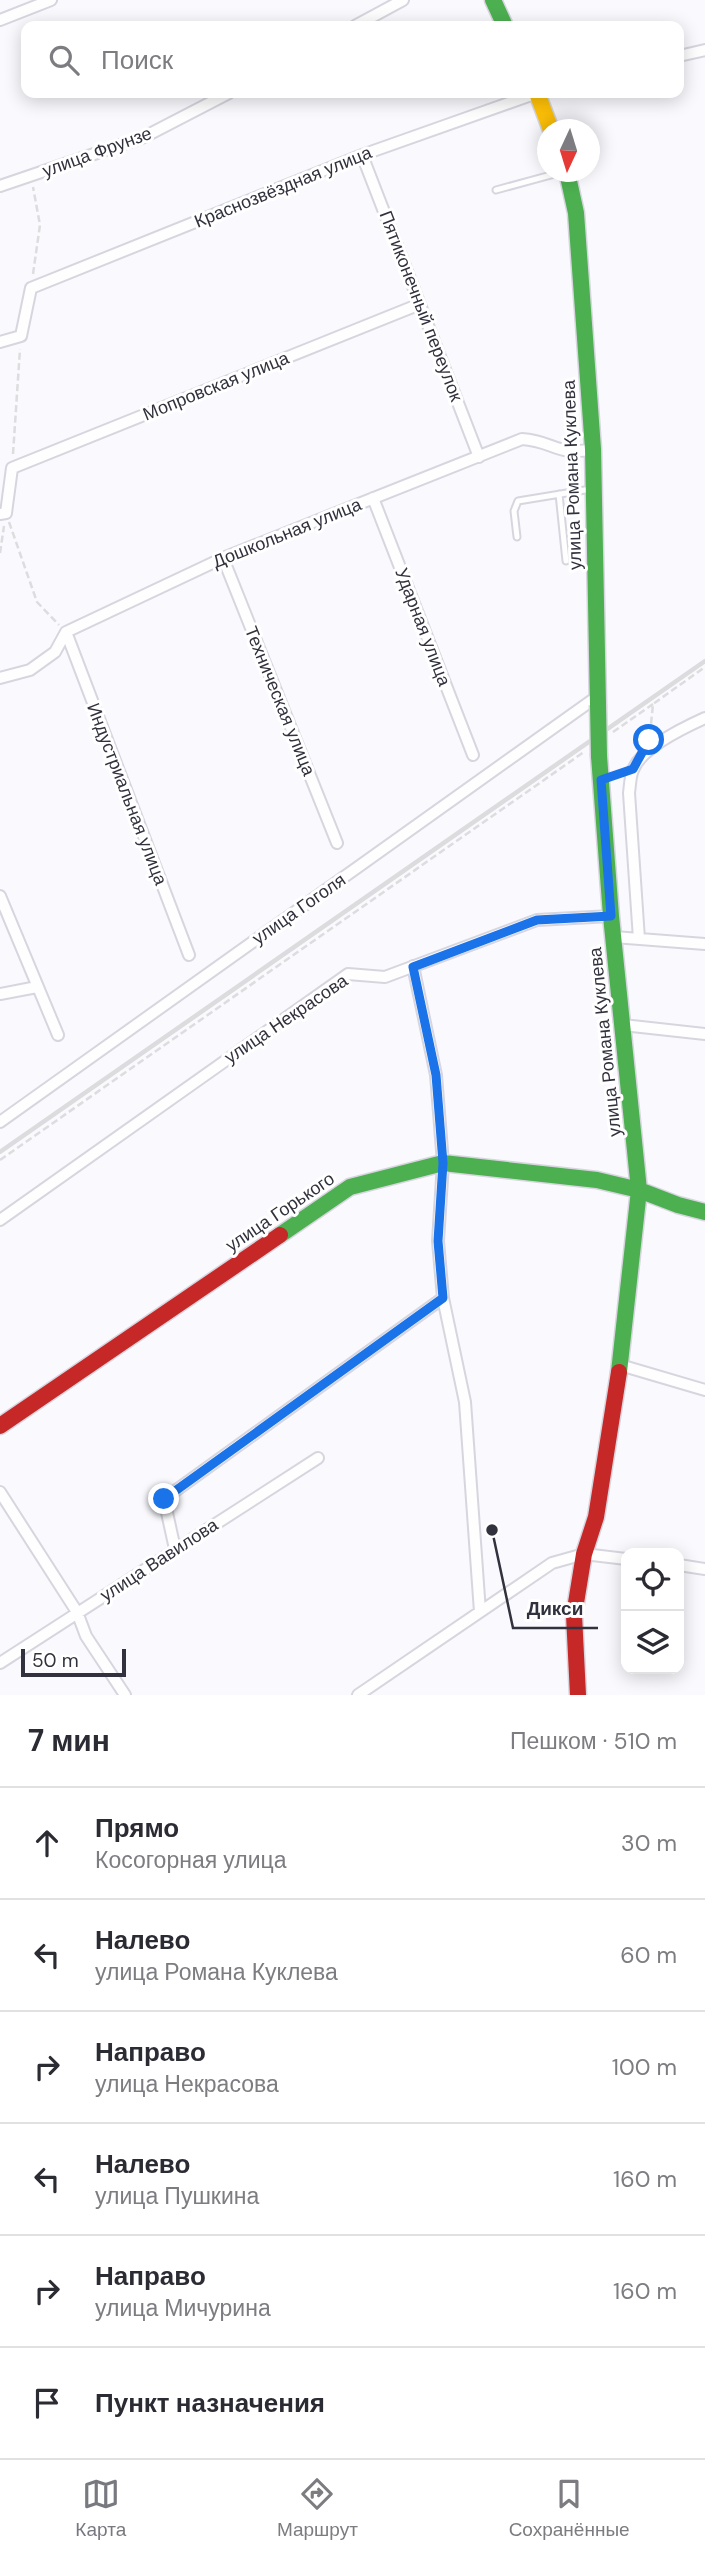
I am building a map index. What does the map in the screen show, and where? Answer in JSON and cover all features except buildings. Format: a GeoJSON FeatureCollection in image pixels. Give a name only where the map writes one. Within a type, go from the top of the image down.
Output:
{"type":"FeatureCollection","features":[{"type":"Feature","properties":{"kind":"street"},"geometry":{"type":"LineString","coordinates":[[0,20],[51,0]]}},
{"type":"Feature","properties":{"kind":"street"},"geometry":{"type":"LineString","coordinates":[[364,21],[404,0]]}},
{"type":"Feature","properties":{"kind":"street"},"geometry":{"type":"LineString","coordinates":[[493,0],[503,21]]}},
{"type":"Feature","properties":{"kind":"street"},"geometry":{"type":"LineString","coordinates":[[684,55],[705,50]]}},
{"type":"Feature","properties":{"kind":"street","name":"улица Фрунзе"},"geometry":{"type":"LineString","coordinates":[[0,186],[144,137],[219,98]]}},
{"type":"Feature","properties":{"kind":"street","name":"Краснозвёздная улица"},"geometry":{"type":"LineString","coordinates":[[31,288],[362,155],[523,98]]}},
{"type":"Feature","properties":{"kind":"street"},"geometry":{"type":"LineString","coordinates":[[539,98],[547,119]]}},
{"type":"Feature","properties":{"kind":"street","name":"Пятиконечный переулок"},"geometry":{"type":"LineString","coordinates":[[362,155],[479,457]]}},
{"type":"Feature","properties":{"kind":"street","name":"улица Романа Куклева"},"geometry":{"type":"LineString","coordinates":[[569,182],[576,213],[595,488],[598,701],[592,754],[614,937],[639,1190],[620,1365],[596,1517],[584,1554],[574,1615],[578,1695]]}},
{"type":"Feature","properties":{"kind":"street"},"geometry":{"type":"LineString","coordinates":[[0,342],[21,336],[31,288]]}},
{"type":"Feature","properties":{"kind":"street","name":"Мопровская улица"},"geometry":{"type":"LineString","coordinates":[[12,468],[420,304]]}},
{"type":"Feature","properties":{"kind":"street","name":"Дошкольная улица"},"geometry":{"type":"LineString","coordinates":[[0,678],[30,670],[55,652],[66,632],[223,558],[522,439],[538,440],[561,452],[576,453],[593,449]]}},
{"type":"Feature","properties":{"kind":"street"},"geometry":{"type":"LineString","coordinates":[[3,513],[12,468]]}},
{"type":"Feature","properties":{"kind":"street","name":"Ударная улица"},"geometry":{"type":"LineString","coordinates":[[373,499],[474,755]]}},
{"type":"Feature","properties":{"kind":"street","name":"Техническая улица"},"geometry":{"type":"LineString","coordinates":[[223,558],[337,843]]}},
{"type":"Feature","properties":{"kind":"street","name":"Индустриальная улица"},"geometry":{"type":"LineString","coordinates":[[66,632],[189,955]]}},
{"type":"Feature","properties":{"kind":"street","name":"улица Гоголя"},"geometry":{"type":"LineString","coordinates":[[0,1122],[598,701]]}},
{"type":"Feature","properties":{"kind":"street"},"geometry":{"type":"LineString","coordinates":[[639,939],[629,793],[633,769],[642,757],[682,728],[705,718]]}},
{"type":"Feature","properties":{"kind":"street"},"geometry":{"type":"LineString","coordinates":[[0,896],[58,1035]]}},
{"type":"Feature","properties":{"kind":"street","name":"улица Некрасова"},"geometry":{"type":"LineString","coordinates":[[0,1220],[348,974],[385,977],[537,920],[611,916]]}},
{"type":"Feature","properties":{"kind":"street"},"geometry":{"type":"LineString","coordinates":[[614,937],[705,944]]}},
{"type":"Feature","properties":{"kind":"street"},"geometry":{"type":"LineString","coordinates":[[413,967],[436,1075],[443,1163],[438,1241],[443,1298],[465,1402],[480,1612]]}},
{"type":"Feature","properties":{"kind":"street"},"geometry":{"type":"LineString","coordinates":[[0,994],[37,987]]}},
{"type":"Feature","properties":{"kind":"street"},"geometry":{"type":"LineString","coordinates":[[623,1025],[705,1034]]}},
{"type":"Feature","properties":{"kind":"street","name":"улица Горького"},"geometry":{"type":"LineString","coordinates":[[0,1426],[350,1187],[443,1163],[597,1180],[639,1190],[705,1212]]}},
{"type":"Feature","properties":{"kind":"street"},"geometry":{"type":"LineString","coordinates":[[175,1549],[164,1499],[443,1298]]}},
{"type":"Feature","properties":{"kind":"street"},"geometry":{"type":"LineString","coordinates":[[620,1365],[705,1390]]}},
{"type":"Feature","properties":{"kind":"street","name":"улица Вавилова"},"geometry":{"type":"LineString","coordinates":[[0,1663],[318,1458]]}},
{"type":"Feature","properties":{"kind":"street"},"geometry":{"type":"LineString","coordinates":[[0,1492],[77,1612],[86,1636],[125,1695]]}},
{"type":"Feature","properties":{"kind":"street"},"geometry":{"type":"LineString","coordinates":[[358,1695],[552,1563],[584,1554],[621,1558]]}},
{"type":"Feature","properties":{"kind":"street"},"geometry":{"type":"LineString","coordinates":[[684,1566],[705,1569]]}},
{"type":"Feature","properties":{"kind":"lane"},"geometry":{"type":"LineString","coordinates":[[496,190],[537,179]]}},
{"type":"Feature","properties":{"kind":"lane"},"geometry":{"type":"LineString","coordinates":[[517,537],[514,511],[518,501],[595,488]]}},
{"type":"Feature","properties":{"kind":"lane"},"geometry":{"type":"LineString","coordinates":[[559,494],[566,561]]}},
{"type":"Feature","properties":{"kind":"path"},"geometry":{"type":"LineString","coordinates":[[31,288],[40,225],[32,176]]}},
{"type":"Feature","properties":{"kind":"path"},"geometry":{"type":"LineString","coordinates":[[12,468],[21,336]]}},
{"type":"Feature","properties":{"kind":"path"},"geometry":{"type":"LineString","coordinates":[[0,553],[3,513]]}},
{"type":"Feature","properties":{"kind":"path"},"geometry":{"type":"LineString","coordinates":[[3,513],[37,602],[66,632]]}},
{"type":"Feature","properties":{"kind":"path"},"geometry":{"type":"LineString","coordinates":[[607,736],[705,667]]}},
{"type":"Feature","properties":{"kind":"path"},"geometry":{"type":"LineString","coordinates":[[642,757],[649,740],[653,704]]}},
{"type":"Feature","properties":{"kind":"path"},"geometry":{"type":"LineString","coordinates":[[0,1160],[592,754]]}},
{"type":"Feature","properties":{"kind":"railway"},"geometry":{"type":"LineString","coordinates":[[0,1152],[705,661]]}},
{"type":"Feature","properties":{"kind":"traffic: fast"},"geometry":{"type":"LineString","coordinates":[[493,0],[503,21]]}},
{"type":"Feature","properties":{"kind":"traffic: fast"},"geometry":{"type":"LineString","coordinates":[[569,182],[576,213],[593,449],[598,705]]}},
{"type":"Feature","properties":{"kind":"traffic: fast"},"geometry":{"type":"LineString","coordinates":[[598,705],[599,756]]}},
{"type":"Feature","properties":{"kind":"traffic: fast"},"geometry":{"type":"LineString","coordinates":[[599,756],[611,916],[639,1190],[619,1372]]}},
{"type":"Feature","properties":{"kind":"traffic: fast"},"geometry":{"type":"LineString","coordinates":[[280,1235],[350,1187],[443,1163],[597,1180],[639,1190],[705,1212]]}},
{"type":"Feature","properties":{"kind":"traffic: slow"},"geometry":{"type":"LineString","coordinates":[[539,98],[547,119]]}},
{"type":"Feature","properties":{"kind":"traffic: jam"},"geometry":{"type":"LineString","coordinates":[[0,1426],[280,1235]]}},
{"type":"Feature","properties":{"kind":"traffic: jam"},"geometry":{"type":"LineString","coordinates":[[578,1695],[574,1615],[584,1554],[596,1517],[619,1372]]}},
{"type":"Feature","properties":{"kind":"place","name":"Дикси"},"geometry":{"type":"Point","coordinates":[492,1530]}},
{"type":"Feature","properties":{"kind":"route"},"geometry":{"type":"LineString","coordinates":[[164,1499],[443,1298],[438,1241],[443,1163],[436,1075],[413,967],[537,920],[611,916],[601,780],[633,769],[649,740]]}}]}
